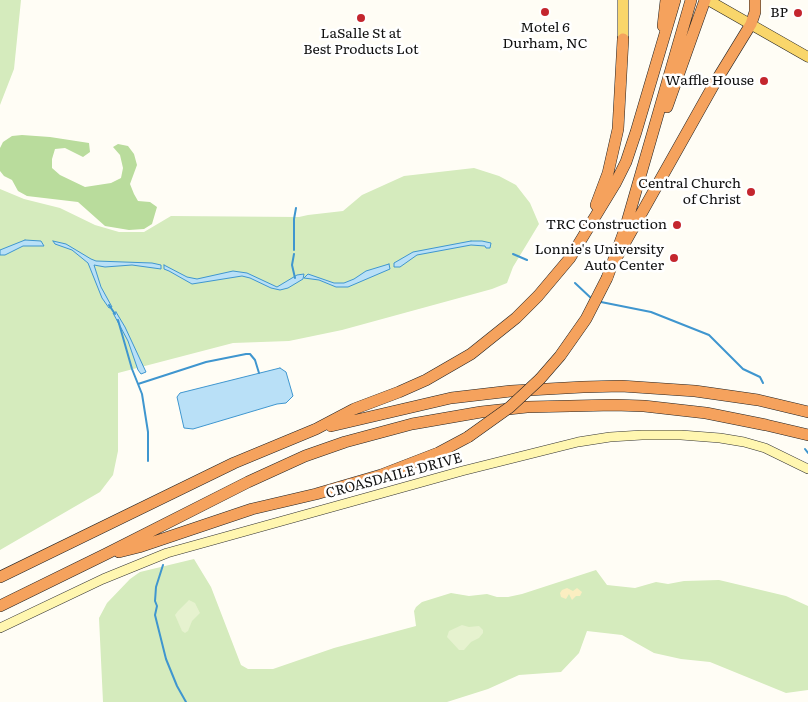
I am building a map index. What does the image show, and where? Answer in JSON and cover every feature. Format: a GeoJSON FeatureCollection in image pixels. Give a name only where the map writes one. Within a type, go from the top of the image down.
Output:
{"type":"FeatureCollection","features":[{"type":"Feature","properties":{"kind":"highway"},"geometry":{"type":"LineString","coordinates":[[663,41],[666,0]]}},
{"type":"Feature","properties":{"kind":"highway"},"geometry":{"type":"LineString","coordinates":[[0,577],[234,463],[316,429],[354,409],[426,380],[471,354],[500,331],[538,296],[570,258],[626,162],[675,0]]}},
{"type":"Feature","properties":{"kind":"highway"},"geometry":{"type":"LineString","coordinates":[[614,262],[691,0]]}},
{"type":"Feature","properties":{"kind":"highway"},"geometry":{"type":"LineString","coordinates":[[106,554],[140,548],[252,509],[316,494],[394,470],[438,453],[468,437],[510,407],[530,389],[560,356],[586,319],[614,262],[713,86],[751,24],[756,12],[755,0]]}},
{"type":"Feature","properties":{"kind":"highway"},"geometry":{"type":"LineString","coordinates":[[640,178],[710,2]]}},
{"type":"Feature","properties":{"kind":"highway"},"geometry":{"type":"LineString","coordinates":[[588,230],[616,144],[620,107],[623,39]]}},
{"type":"Feature","properties":{"kind":"highway"},"geometry":{"type":"LineString","coordinates":[[316,429],[451,398],[554,388],[621,386],[667,388],[808,406]]}},
{"type":"Feature","properties":{"kind":"highway"},"geometry":{"type":"LineString","coordinates":[[758,400],[808,412]]}},
{"type":"Feature","properties":{"kind":"highway"},"geometry":{"type":"LineString","coordinates":[[0,606],[248,482],[305,456],[382,432],[448,417],[546,406],[644,406],[736,418],[808,435]]}},
{"type":"Feature","properties":{"kind":"main road"},"geometry":{"type":"LineString","coordinates":[[623,0],[623,39]]}},
{"type":"Feature","properties":{"kind":"main road"},"geometry":{"type":"LineString","coordinates":[[710,2],[808,57]]}},
{"type":"Feature","properties":{"kind":"street","name":"CROASDAILE DRIVE"},"geometry":{"type":"LineString","coordinates":[[0,628],[103,579],[167,553],[462,471],[578,442],[642,435],[682,435],[720,438],[765,448],[808,468]]}},
{"type":"Feature","properties":{"kind":"green space"},"geometry":{"type":"Polygon","coordinates":[[[0,0],[21,0],[14,69],[0,105],[0,0]]]}},
{"type":"Feature","properties":{"kind":"green space"},"geometry":{"type":"Polygon","coordinates":[[[22,135],[89,143],[90,152],[83,157],[65,148],[55,149],[52,159],[52,168],[60,175],[85,187],[111,183],[121,178],[123,168],[120,155],[113,147],[118,144],[128,146],[134,154],[137,165],[130,184],[134,194],[138,201],[150,202],[157,207],[152,224],[144,229],[129,230],[105,226],[78,202],[27,196],[18,191],[12,180],[4,176],[0,171],[0,148],[3,142],[12,136],[22,135]]]}},
{"type":"Feature","properties":{"kind":"green space"},"geometry":{"type":"Polygon","coordinates":[[[474,168],[499,176],[516,185],[530,203],[539,224],[513,267],[507,283],[492,289],[342,330],[289,341],[233,343],[118,373],[118,451],[113,475],[100,492],[0,550],[0,189],[24,199],[60,208],[95,225],[119,232],[144,232],[171,216],[299,217],[343,211],[362,195],[404,176],[474,168]]]}},
{"type":"Feature","properties":{"kind":"green space"},"geometry":{"type":"Polygon","coordinates":[[[194,559],[211,587],[241,665],[248,669],[273,669],[334,648],[416,626],[414,611],[416,607],[422,602],[451,593],[469,596],[487,594],[497,597],[508,597],[596,570],[607,585],[635,588],[656,582],[668,584],[684,581],[719,580],[786,596],[808,606],[808,690],[786,693],[710,662],[681,659],[654,653],[622,635],[587,631],[579,653],[561,672],[519,675],[488,689],[447,702],[103,702],[99,618],[107,603],[130,579],[140,572],[194,559]]]}},
{"type":"Feature","properties":{"kind":"green space"},"geometry":{"type":"Polygon","coordinates":[[[189,600],[195,603],[200,613],[192,621],[188,631],[185,633],[182,631],[175,615],[189,600]]]}},
{"type":"Feature","properties":{"kind":"green space"},"geometry":{"type":"Polygon","coordinates":[[[462,625],[469,627],[479,626],[483,633],[464,650],[459,650],[447,637],[449,631],[462,625]]]}},
{"type":"Feature","properties":{"kind":"sand"},"geometry":{"type":"Polygon","coordinates":[[[567,588],[573,591],[577,588],[582,592],[580,596],[576,596],[572,600],[569,594],[566,599],[561,597],[560,593],[562,590],[567,588]]]}},
{"type":"Feature","properties":{"kind":"water"},"geometry":{"type":"Polygon","coordinates":[[[25,240],[41,241],[44,246],[23,246],[5,255],[0,255],[0,250],[25,240]]]}},
{"type":"Feature","properties":{"kind":"water"},"geometry":{"type":"Polygon","coordinates":[[[53,241],[66,244],[96,261],[152,263],[161,265],[161,269],[132,265],[105,267],[94,265],[101,287],[112,307],[109,308],[102,298],[88,263],[72,250],[55,244],[53,241]]]}},
{"type":"Feature","properties":{"kind":"water"},"geometry":{"type":"Polygon","coordinates":[[[471,241],[491,243],[490,248],[471,245],[417,255],[400,267],[394,267],[394,263],[413,252],[471,241]]]}},
{"type":"Feature","properties":{"kind":"water"},"geometry":{"type":"Polygon","coordinates":[[[389,264],[390,269],[348,287],[336,287],[319,280],[304,278],[308,274],[334,283],[344,283],[366,271],[389,264]]]}},
{"type":"Feature","properties":{"kind":"water"},"geometry":{"type":"Polygon","coordinates":[[[164,265],[187,277],[197,279],[233,271],[247,273],[277,287],[297,275],[304,274],[303,279],[288,288],[280,290],[242,276],[192,284],[164,269],[164,265]]]}},
{"type":"Feature","properties":{"kind":"water"},"geometry":{"type":"Polygon","coordinates":[[[116,312],[146,372],[141,374],[138,370],[128,341],[113,313],[116,312]]]}},
{"type":"Feature","properties":{"kind":"water"},"geometry":{"type":"Polygon","coordinates":[[[280,368],[286,372],[293,396],[286,403],[193,429],[184,428],[177,397],[180,393],[280,368]]]}},
{"type":"Feature","properties":{"kind":"waterway"},"geometry":{"type":"LineString","coordinates":[[294,250],[296,208]]}},
{"type":"Feature","properties":{"kind":"waterway"},"geometry":{"type":"LineString","coordinates":[[294,254],[292,265],[295,278]]}},
{"type":"Feature","properties":{"kind":"waterway"},"geometry":{"type":"LineString","coordinates":[[513,254],[527,260]]}},
{"type":"Feature","properties":{"kind":"waterway"},"geometry":{"type":"LineString","coordinates":[[575,283],[592,299]]}},
{"type":"Feature","properties":{"kind":"waterway"},"geometry":{"type":"LineString","coordinates":[[601,302],[651,312],[709,335],[743,369],[760,377],[763,383]]}},
{"type":"Feature","properties":{"kind":"waterway"},"geometry":{"type":"LineString","coordinates":[[109,305],[115,314]]}},
{"type":"Feature","properties":{"kind":"waterway"},"geometry":{"type":"LineString","coordinates":[[118,320],[132,369],[142,394],[148,432],[148,461]]}},
{"type":"Feature","properties":{"kind":"waterway"},"geometry":{"type":"LineString","coordinates":[[138,384],[206,362],[246,354],[250,354],[255,360],[259,373]]}},
{"type":"Feature","properties":{"kind":"waterway"},"geometry":{"type":"LineString","coordinates":[[805,449],[808,453]]}},
{"type":"Feature","properties":{"kind":"waterway"},"geometry":{"type":"LineString","coordinates":[[163,565],[156,587],[155,601],[157,606],[155,615],[166,659],[186,702]]}},
{"type":"Feature","properties":{"kind":"place","name":"Motel 6 Durham, NC"},"geometry":{"type":"Point","coordinates":[545,12]}},
{"type":"Feature","properties":{"kind":"place","name":"BP"},"geometry":{"type":"Point","coordinates":[798,13]}},
{"type":"Feature","properties":{"kind":"place","name":"LaSalle St at Best Products Lot"},"geometry":{"type":"Point","coordinates":[361,18]}},
{"type":"Feature","properties":{"kind":"place","name":"Waffle House"},"geometry":{"type":"Point","coordinates":[764,81]}},
{"type":"Feature","properties":{"kind":"place","name":"Central Church of Christ"},"geometry":{"type":"Point","coordinates":[751,192]}},
{"type":"Feature","properties":{"kind":"place","name":"TRC Construction"},"geometry":{"type":"Point","coordinates":[677,225]}},
{"type":"Feature","properties":{"kind":"place","name":"Lonnie's University Auto Center"},"geometry":{"type":"Point","coordinates":[674,258]}}]}
